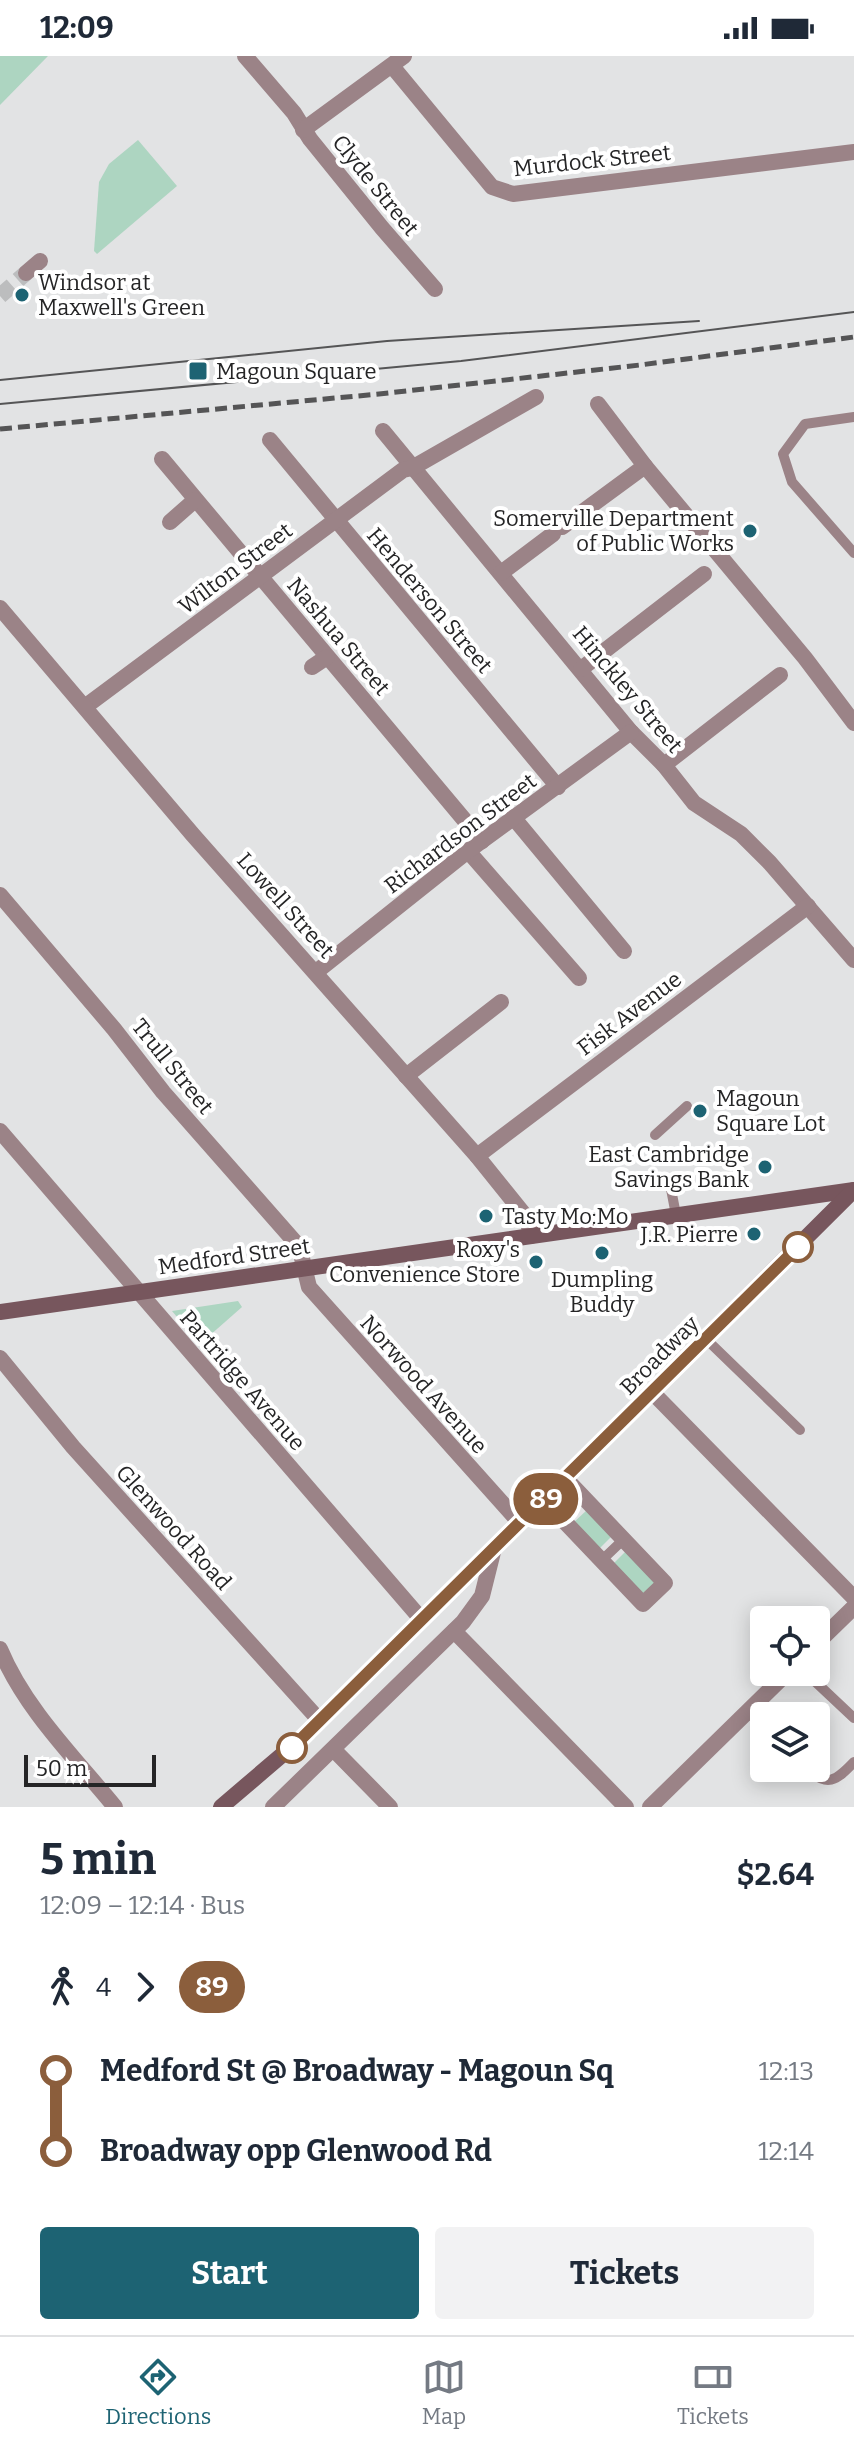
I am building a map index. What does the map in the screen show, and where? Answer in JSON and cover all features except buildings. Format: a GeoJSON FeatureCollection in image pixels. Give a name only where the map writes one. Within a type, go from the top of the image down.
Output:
{"type":"FeatureCollection","features":[{"type":"Feature","properties":{"kind":"main road","name":"Medford Street"},"geometry":{"type":"LineString","coordinates":[[0,1312],[854,1190]]}},
{"type":"Feature","properties":{"kind":"main road","name":"Broadway"},"geometry":{"type":"LineString","coordinates":[[221,1807],[256,1780],[320,1721],[854,1190]]}},
{"type":"Feature","properties":{"kind":"street"},"geometry":{"type":"LineString","coordinates":[[245,56],[294,113],[303,130]]}},
{"type":"Feature","properties":{"kind":"street","name":"Clyde Street"},"geometry":{"type":"LineString","coordinates":[[398,61],[303,130],[435,289]]}},
{"type":"Feature","properties":{"kind":"street","name":"Murdock Street"},"geometry":{"type":"LineString","coordinates":[[398,61],[492,187],[513,194],[854,152]]}},
{"type":"Feature","properties":{"kind":"street"},"geometry":{"type":"LineString","coordinates":[[26,273],[40,261]]}},
{"type":"Feature","properties":{"kind":"street","name":"Wilton Street"},"geometry":{"type":"LineString","coordinates":[[86,706],[403,470],[412,468],[536,397]]}},
{"type":"Feature","properties":{"kind":"street"},"geometry":{"type":"LineString","coordinates":[[598,404],[645,466],[851,714]]}},
{"type":"Feature","properties":{"kind":"street","name":"Hinckley Street"},"geometry":{"type":"LineString","coordinates":[[383,431],[631,732],[664,765],[694,803],[741,834],[854,960]]}},
{"type":"Feature","properties":{"kind":"street","name":"Henderson Street"},"geometry":{"type":"LineString","coordinates":[[270,440],[558,787]]}},
{"type":"Feature","properties":{"kind":"street","name":"Nashua Street"},"geometry":{"type":"LineString","coordinates":[[162,459],[327,657],[579,978]]}},
{"type":"Feature","properties":{"kind":"street"},"geometry":{"type":"LineString","coordinates":[[501,573],[645,466]]}},
{"type":"Feature","properties":{"kind":"street"},"geometry":{"type":"LineString","coordinates":[[170,522],[195,500]]}},
{"type":"Feature","properties":{"kind":"street"},"geometry":{"type":"LineString","coordinates":[[581,669],[704,574]]}},
{"type":"Feature","properties":{"kind":"street","name":"Lowell Street"},"geometry":{"type":"LineString","coordinates":[[0,608],[193,835],[477,1156],[527,1218],[531,1236]]}},
{"type":"Feature","properties":{"kind":"street"},"geometry":{"type":"LineString","coordinates":[[312,667],[327,657]]}},
{"type":"Feature","properties":{"kind":"street"},"geometry":{"type":"LineString","coordinates":[[664,765],[780,675]]}},
{"type":"Feature","properties":{"kind":"street","name":"Richardson Street"},"geometry":{"type":"LineString","coordinates":[[316,972],[513,817],[631,732]]}},
{"type":"Feature","properties":{"kind":"street"},"geometry":{"type":"LineString","coordinates":[[513,817],[624,951]]}},
{"type":"Feature","properties":{"kind":"street","name":"Trull Street"},"geometry":{"type":"LineString","coordinates":[[0,895],[114,1029],[163,1092],[295,1242],[304,1269]]}},
{"type":"Feature","properties":{"kind":"street","name":"Fisk Avenue"},"geometry":{"type":"LineString","coordinates":[[477,1156],[808,906]]}},
{"type":"Feature","properties":{"kind":"street"},"geometry":{"type":"LineString","coordinates":[[406,1076],[501,1002]]}},
{"type":"Feature","properties":{"kind":"street","name":"Partridge Avenue"},"geometry":{"type":"LineString","coordinates":[[0,1131],[422,1620]]}},
{"type":"Feature","properties":{"kind":"street","name":"Norwood Avenue"},"geometry":{"type":"LineString","coordinates":[[304,1269],[309,1287],[520,1523]]}},
{"type":"Feature","properties":{"kind":"street","name":"Glenwood Road"},"geometry":{"type":"LineString","coordinates":[[0,1358],[73,1447],[320,1721]]}},
{"type":"Feature","properties":{"kind":"street"},"geometry":{"type":"LineString","coordinates":[[653,1393],[854,1598]]}},
{"type":"Feature","properties":{"kind":"street"},"geometry":{"type":"LineString","coordinates":[[544,1500],[643,1604],[665,1583],[566,1479]]}},
{"type":"Feature","properties":{"kind":"street"},"geometry":{"type":"LineString","coordinates":[[273,1807],[454,1631],[482,1596],[494,1548]]}},
{"type":"Feature","properties":{"kind":"street"},"geometry":{"type":"LineString","coordinates":[[830,1630],[854,1607]]}},
{"type":"Feature","properties":{"kind":"street"},"geometry":{"type":"LineString","coordinates":[[454,1631],[626,1807]]}},
{"type":"Feature","properties":{"kind":"street"},"geometry":{"type":"LineString","coordinates":[[0,1649],[12,1678],[34,1710],[115,1807]]}},
{"type":"Feature","properties":{"kind":"street"},"geometry":{"type":"LineString","coordinates":[[650,1807],[774,1686]]}},
{"type":"Feature","properties":{"kind":"street"},"geometry":{"type":"LineString","coordinates":[[334,1750],[390,1807]]}},
{"type":"Feature","properties":{"kind":"lane"},"geometry":{"type":"LineString","coordinates":[[854,417],[805,424],[783,454],[792,482],[854,553]]}},
{"type":"Feature","properties":{"kind":"lane"},"geometry":{"type":"LineString","coordinates":[[655,1135],[687,1106]]}},
{"type":"Feature","properties":{"kind":"lane"},"geometry":{"type":"LineString","coordinates":[[671,1189],[676,1215]]}},
{"type":"Feature","properties":{"kind":"lane"},"geometry":{"type":"LineString","coordinates":[[706,1339],[800,1430]]}},
{"type":"Feature","properties":{"kind":"lane"},"geometry":{"type":"LineString","coordinates":[[602,1560],[624,1539]]}},
{"type":"Feature","properties":{"kind":"lane"},"geometry":{"type":"LineString","coordinates":[[820,1686],[854,1718]]}},
{"type":"Feature","properties":{"kind":"lane"},"geometry":{"type":"LineString","coordinates":[[830,1780],[840,1777],[854,1762]]}},
{"type":"Feature","properties":{"kind":"green space"},"geometry":{"type":"Polygon","coordinates":[[[0,56],[48,56],[0,105],[0,56]]]}},
{"type":"Feature","properties":{"kind":"green space"},"geometry":{"type":"Polygon","coordinates":[[[138,140],[177,186],[97,254],[94,251],[99,182],[109,164],[138,140]]]}},
{"type":"Feature","properties":{"kind":"green space"},"geometry":{"type":"Polygon","coordinates":[[[238,1301],[242,1307],[200,1344],[172,1311],[238,1301]]]}},
{"type":"Feature","properties":{"kind":"green space"},"geometry":{"type":"Polygon","coordinates":[[[587,1510],[612,1536],[599,1549],[573,1523],[587,1510]]]}},
{"type":"Feature","properties":{"kind":"green space"},"geometry":{"type":"Polygon","coordinates":[[[627,1550],[657,1581],[643,1595],[613,1564],[627,1550]]]}},
{"type":"Feature","properties":{"kind":"tunnel"},"geometry":{"type":"LineString","coordinates":[[0,296],[26,273]]}},
{"type":"Feature","properties":{"kind":"tram line"},"geometry":{"type":"LineString","coordinates":[[0,404],[461,361],[854,312]]}},
{"type":"Feature","properties":{"kind":"tram line"},"geometry":{"type":"LineString","coordinates":[[0,380],[387,341],[699,321]]}},
{"type":"Feature","properties":{"kind":"railway"},"geometry":{"type":"LineString","coordinates":[[0,429],[379,394],[854,337]]}},
{"type":"Feature","properties":{"kind":"bus line","name":"89"},"geometry":{"type":"LineString","coordinates":[[292,1748],[798,1247]]}},
{"type":"Feature","properties":{"kind":"place","name":"Windsor at Maxwell's Green"},"geometry":{"type":"Point","coordinates":[22,295]}},
{"type":"Feature","properties":{"kind":"place","name":"Magoun Square"},"geometry":{"type":"Point","coordinates":[198,371]}},
{"type":"Feature","properties":{"kind":"place","name":"Somerville Department of Public Works"},"geometry":{"type":"Point","coordinates":[750,531]}},
{"type":"Feature","properties":{"kind":"place","name":"Magoun Square Lot"},"geometry":{"type":"Point","coordinates":[700,1111]}},
{"type":"Feature","properties":{"kind":"place","name":"East Cambridge Savings Bank"},"geometry":{"type":"Point","coordinates":[765,1167]}},
{"type":"Feature","properties":{"kind":"place","name":"Tasty Mo:Mo"},"geometry":{"type":"Point","coordinates":[486,1216]}},
{"type":"Feature","properties":{"kind":"place","name":"J.R. Pierre"},"geometry":{"type":"Point","coordinates":[754,1234]}},
{"type":"Feature","properties":{"kind":"place","name":"Dumpling Buddy"},"geometry":{"type":"Point","coordinates":[602,1253]}},
{"type":"Feature","properties":{"kind":"place","name":"Roxy's Convenience Store"},"geometry":{"type":"Point","coordinates":[536,1262]}}]}
